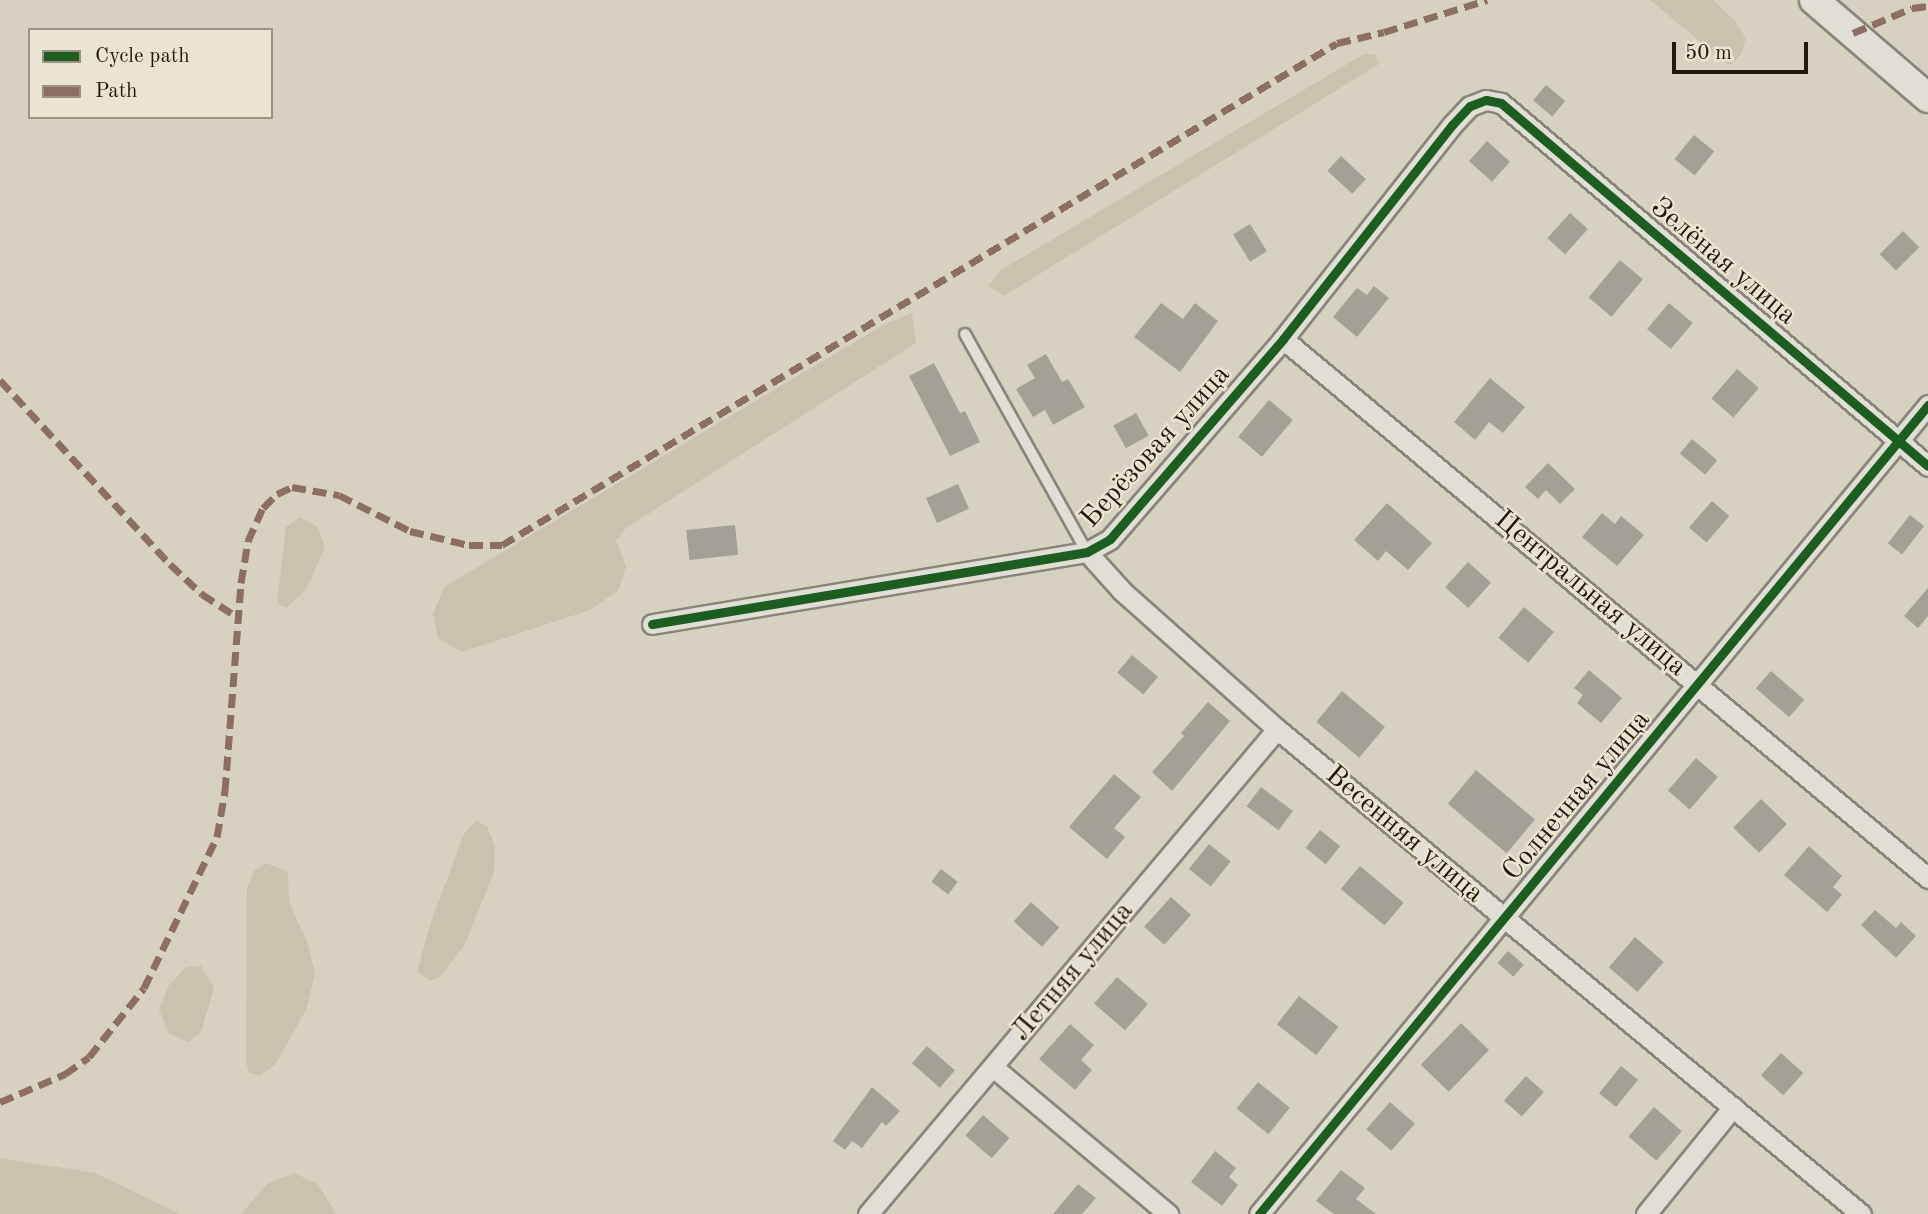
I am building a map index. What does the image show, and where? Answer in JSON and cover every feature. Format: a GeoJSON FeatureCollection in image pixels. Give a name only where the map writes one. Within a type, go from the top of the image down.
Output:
{"type":"FeatureCollection","features":[{"type":"Feature","properties":{"kind":"main road"},"geometry":{"type":"LineString","coordinates":[[1814,0],[1928,98]]}},
{"type":"Feature","properties":{"kind":"street","name":"Берёзовая улица"},"geometry":{"type":"LineString","coordinates":[[652,624],[1087,552],[1110,539],[1283,339],[1452,125],[1470,106],[1486,100]]}},
{"type":"Feature","properties":{"kind":"street","name":"Зелёная улица"},"geometry":{"type":"LineString","coordinates":[[1486,100],[1501,103],[1928,466]]}},
{"type":"Feature","properties":{"kind":"street","name":"Центральная улица"},"geometry":{"type":"LineString","coordinates":[[1283,339],[1928,878]]}},
{"type":"Feature","properties":{"kind":"street","name":"Солнечная улица"},"geometry":{"type":"LineString","coordinates":[[1259,1214],[1928,405]]}},
{"type":"Feature","properties":{"kind":"street","name":"Весенняя улица"},"geometry":{"type":"LineString","coordinates":[[1087,552],[1148,615],[1277,729],[1861,1214]]}},
{"type":"Feature","properties":{"kind":"street","name":"Летняя улица"},"geometry":{"type":"LineString","coordinates":[[868,1214],[1277,729]]}},
{"type":"Feature","properties":{"kind":"street"},"geometry":{"type":"LineString","coordinates":[[993,1067],[1168,1214]]}},
{"type":"Feature","properties":{"kind":"street"},"geometry":{"type":"LineString","coordinates":[[1646,1214],[1733,1107]]}},
{"type":"Feature","properties":{"kind":"lane"},"geometry":{"type":"LineString","coordinates":[[965,334],[1087,552]]}},
{"type":"Feature","properties":{"kind":"shaded area"},"geometry":{"type":"Polygon","coordinates":[[[1650,0],[1713,0],[1734,20],[1746,38],[1741,54],[1732,64],[1727,64],[1650,0]]]}},
{"type":"Feature","properties":{"kind":"shaded area"},"geometry":{"type":"Polygon","coordinates":[[[1364,54],[1375,54],[1379,64],[1004,296],[988,286],[1001,270],[1364,54]]]}},
{"type":"Feature","properties":{"kind":"shaded area"},"geometry":{"type":"Polygon","coordinates":[[[912,313],[916,343],[626,528],[616,540],[626,566],[618,591],[590,610],[462,652],[438,638],[433,614],[444,587],[885,324],[912,313]]]}},
{"type":"Feature","properties":{"kind":"shaded area"},"geometry":{"type":"Polygon","coordinates":[[[300,517],[318,527],[325,547],[306,590],[286,608],[277,603],[286,527],[300,517]]]}},
{"type":"Feature","properties":{"kind":"shaded area"},"geometry":{"type":"Polygon","coordinates":[[[476,821],[487,826],[495,847],[494,872],[465,944],[441,976],[430,981],[417,971],[431,922],[464,834],[476,821]]]}},
{"type":"Feature","properties":{"kind":"shaded area"},"geometry":{"type":"Polygon","coordinates":[[[266,863],[288,872],[289,902],[308,944],[315,974],[306,1010],[275,1065],[260,1075],[249,1073],[246,1061],[247,889],[254,871],[266,863]]]}},
{"type":"Feature","properties":{"kind":"shaded area"},"geometry":{"type":"Polygon","coordinates":[[[201,966],[214,988],[201,1032],[188,1042],[169,1034],[159,1010],[169,985],[186,967],[201,966]]]}},
{"type":"Feature","properties":{"kind":"shaded area"},"geometry":{"type":"Polygon","coordinates":[[[0,1158],[95,1173],[180,1214],[0,1214],[0,1158]]]}},
{"type":"Feature","properties":{"kind":"shaded area"},"geometry":{"type":"Polygon","coordinates":[[[294,1173],[318,1184],[336,1214],[241,1214],[267,1184],[294,1173]]]}},
{"type":"Feature","properties":{"kind":"building"},"geometry":{"type":"Polygon","coordinates":[[[1546,85],[1565,101],[1552,116],[1533,100],[1546,85]]]}},
{"type":"Feature","properties":{"kind":"building"},"geometry":{"type":"Polygon","coordinates":[[[1694,135],[1714,151],[1695,175],[1674,159],[1694,135]]]}},
{"type":"Feature","properties":{"kind":"building"},"geometry":{"type":"Polygon","coordinates":[[[1487,141],[1510,162],[1492,182],[1469,161],[1487,141]]]}},
{"type":"Feature","properties":{"kind":"building"},"geometry":{"type":"Polygon","coordinates":[[[1341,156],[1366,179],[1352,194],[1327,171],[1341,156]]]}},
{"type":"Feature","properties":{"kind":"building"},"geometry":{"type":"Polygon","coordinates":[[[1570,213],[1588,229],[1565,254],[1547,238],[1570,213]]]}},
{"type":"Feature","properties":{"kind":"building"},"geometry":{"type":"Polygon","coordinates":[[[1250,224],[1267,251],[1250,262],[1233,235],[1250,224]]]}},
{"type":"Feature","properties":{"kind":"building"},"geometry":{"type":"Polygon","coordinates":[[[1903,231],[1919,247],[1896,271],[1880,254],[1903,231]]]}},
{"type":"Feature","properties":{"kind":"building"},"geometry":{"type":"Polygon","coordinates":[[[1620,260],[1643,279],[1611,317],[1589,298],[1620,260]]]}},
{"type":"Feature","properties":{"kind":"building"},"geometry":{"type":"Polygon","coordinates":[[[1374,286],[1389,298],[1357,337],[1333,317],[1357,288],[1367,295],[1374,286]]]}},
{"type":"Feature","properties":{"kind":"building"},"geometry":{"type":"Polygon","coordinates":[[[1161,303],[1183,319],[1195,303],[1218,321],[1180,372],[1134,337],[1161,303]]]}},
{"type":"Feature","properties":{"kind":"building"},"geometry":{"type":"Polygon","coordinates":[[[1669,303],[1693,323],[1671,349],[1647,329],[1669,303]]]}},
{"type":"Feature","properties":{"kind":"building"},"geometry":{"type":"Polygon","coordinates":[[[1046,354],[1062,382],[1068,379],[1085,407],[1053,425],[1045,410],[1033,417],[1016,389],[1035,378],[1027,365],[1046,354]]]}},
{"type":"Feature","properties":{"kind":"building"},"geometry":{"type":"Polygon","coordinates":[[[934,363],[960,413],[965,411],[980,442],[950,456],[909,376],[934,363]]]}},
{"type":"Feature","properties":{"kind":"building"},"geometry":{"type":"Polygon","coordinates":[[[1737,369],[1759,388],[1733,417],[1711,398],[1737,369]]]}},
{"type":"Feature","properties":{"kind":"building"},"geometry":{"type":"Polygon","coordinates":[[[1490,378],[1525,407],[1503,433],[1489,422],[1475,440],[1454,422],[1490,378]]]}},
{"type":"Feature","properties":{"kind":"building"},"geometry":{"type":"Polygon","coordinates":[[[1269,400],[1293,420],[1262,457],[1238,437],[1269,400]]]}},
{"type":"Feature","properties":{"kind":"building"},"geometry":{"type":"Polygon","coordinates":[[[1136,413],[1149,436],[1126,448],[1113,426],[1136,413]]]}},
{"type":"Feature","properties":{"kind":"building"},"geometry":{"type":"Polygon","coordinates":[[[1692,439],[1717,460],[1705,475],[1680,454],[1692,439]]]}},
{"type":"Feature","properties":{"kind":"building"},"geometry":{"type":"Polygon","coordinates":[[[1548,463],[1575,489],[1560,504],[1546,490],[1538,499],[1525,487],[1548,463]]]}},
{"type":"Feature","properties":{"kind":"building"},"geometry":{"type":"Polygon","coordinates":[[[958,484],[969,509],[937,523],[926,498],[958,484]]]}},
{"type":"Feature","properties":{"kind":"building"},"geometry":{"type":"Polygon","coordinates":[[[1712,501],[1729,516],[1706,543],[1689,527],[1712,501]]]}},
{"type":"Feature","properties":{"kind":"building"},"geometry":{"type":"Polygon","coordinates":[[[1387,503],[1432,543],[1408,570],[1386,551],[1378,561],[1354,540],[1387,503]]]}},
{"type":"Feature","properties":{"kind":"building"},"geometry":{"type":"Polygon","coordinates":[[[1602,513],[1615,524],[1621,516],[1644,535],[1617,566],[1582,537],[1602,513]]]}},
{"type":"Feature","properties":{"kind":"building"},"geometry":{"type":"Polygon","coordinates":[[[1910,515],[1924,526],[1902,554],[1888,543],[1910,515]]]}},
{"type":"Feature","properties":{"kind":"building"},"geometry":{"type":"Polygon","coordinates":[[[735,525],[738,555],[689,560],[686,530],[735,525]]]}},
{"type":"Feature","properties":{"kind":"building"},"geometry":{"type":"Polygon","coordinates":[[[1468,562],[1491,583],[1468,608],[1445,587],[1468,562]]]}},
{"type":"Feature","properties":{"kind":"building"},"geometry":{"type":"Polygon","coordinates":[[[1928,588],[1928,616],[1918,628],[1904,616],[1928,588]]]}},
{"type":"Feature","properties":{"kind":"building"},"geometry":{"type":"Polygon","coordinates":[[[1524,607],[1554,632],[1528,663],[1498,638],[1524,607]]]}},
{"type":"Feature","properties":{"kind":"building"},"geometry":{"type":"Polygon","coordinates":[[[1132,655],[1158,677],[1143,694],[1117,673],[1132,655]]]}},
{"type":"Feature","properties":{"kind":"building"},"geometry":{"type":"Polygon","coordinates":[[[1589,670],[1622,698],[1601,723],[1577,703],[1583,695],[1574,688],[1589,670]]]}},
{"type":"Feature","properties":{"kind":"building"},"geometry":{"type":"Polygon","coordinates":[[[1771,671],[1804,700],[1789,717],[1756,688],[1771,671]]]}},
{"type":"Feature","properties":{"kind":"building"},"geometry":{"type":"Polygon","coordinates":[[[1342,691],[1385,727],[1359,758],[1316,722],[1342,691]]]}},
{"type":"Feature","properties":{"kind":"building"},"geometry":{"type":"Polygon","coordinates":[[[1208,702],[1230,721],[1172,791],[1152,772],[1184,736],[1181,733],[1208,702]]]}},
{"type":"Feature","properties":{"kind":"building"},"geometry":{"type":"Polygon","coordinates":[[[1696,758],[1718,777],[1690,809],[1668,790],[1696,758]]]}},
{"type":"Feature","properties":{"kind":"building"},"geometry":{"type":"Polygon","coordinates":[[[1476,770],[1535,819],[1507,853],[1448,804],[1476,770]]]}},
{"type":"Feature","properties":{"kind":"building"},"geometry":{"type":"Polygon","coordinates":[[[1114,774],[1141,797],[1114,828],[1125,837],[1107,859],[1069,827],[1114,774]]]}},
{"type":"Feature","properties":{"kind":"building"},"geometry":{"type":"Polygon","coordinates":[[[1261,787],[1293,811],[1279,830],[1247,806],[1261,787]]]}},
{"type":"Feature","properties":{"kind":"building"},"geometry":{"type":"Polygon","coordinates":[[[1761,799],[1787,824],[1759,853],[1733,828],[1761,799]]]}},
{"type":"Feature","properties":{"kind":"building"},"geometry":{"type":"Polygon","coordinates":[[[1320,830],[1340,846],[1326,864],[1306,848],[1320,830]]]}},
{"type":"Feature","properties":{"kind":"building"},"geometry":{"type":"Polygon","coordinates":[[[1209,844],[1231,862],[1211,886],[1189,869],[1209,844]]]}},
{"type":"Feature","properties":{"kind":"building"},"geometry":{"type":"Polygon","coordinates":[[[1809,846],[1842,876],[1833,887],[1842,895],[1827,912],[1784,875],[1809,846]]]}},
{"type":"Feature","properties":{"kind":"building"},"geometry":{"type":"Polygon","coordinates":[[[1360,866],[1404,903],[1384,926],[1341,889],[1360,866]]]}},
{"type":"Feature","properties":{"kind":"building"},"geometry":{"type":"Polygon","coordinates":[[[941,869],[958,882],[948,894],[931,882],[941,869]]]}},
{"type":"Feature","properties":{"kind":"building"},"geometry":{"type":"Polygon","coordinates":[[[1171,897],[1191,915],[1164,945],[1144,927],[1171,897]]]}},
{"type":"Feature","properties":{"kind":"building"},"geometry":{"type":"Polygon","coordinates":[[[1031,902],[1059,927],[1042,947],[1014,921],[1031,902]]]}},
{"type":"Feature","properties":{"kind":"building"},"geometry":{"type":"Polygon","coordinates":[[[1875,910],[1896,928],[1901,922],[1916,936],[1896,958],[1861,925],[1875,910]]]}},
{"type":"Feature","properties":{"kind":"building"},"geometry":{"type":"Polygon","coordinates":[[[1635,937],[1664,962],[1637,992],[1609,967],[1635,937]]]}},
{"type":"Feature","properties":{"kind":"building"},"geometry":{"type":"Polygon","coordinates":[[[1508,951],[1524,965],[1513,977],[1498,963],[1508,951]]]}},
{"type":"Feature","properties":{"kind":"building"},"geometry":{"type":"Polygon","coordinates":[[[1117,977],[1148,1004],[1125,1030],[1094,1003],[1117,977]]]}},
{"type":"Feature","properties":{"kind":"building"},"geometry":{"type":"Polygon","coordinates":[[[1299,996],[1338,1027],[1316,1055],[1277,1024],[1299,996]]]}},
{"type":"Feature","properties":{"kind":"building"},"geometry":{"type":"Polygon","coordinates":[[[1461,1023],[1489,1050],[1449,1092],[1421,1065],[1461,1023]]]}},
{"type":"Feature","properties":{"kind":"building"},"geometry":{"type":"Polygon","coordinates":[[[1070,1024],[1094,1045],[1081,1060],[1092,1070],[1075,1090],[1039,1059],[1070,1024]]]}},
{"type":"Feature","properties":{"kind":"building"},"geometry":{"type":"Polygon","coordinates":[[[927,1046],[955,1070],[940,1088],[912,1063],[927,1046]]]}},
{"type":"Feature","properties":{"kind":"building"},"geometry":{"type":"Polygon","coordinates":[[[1781,1053],[1803,1073],[1783,1095],[1761,1075],[1781,1053]]]}},
{"type":"Feature","properties":{"kind":"building"},"geometry":{"type":"Polygon","coordinates":[[[1621,1066],[1638,1080],[1616,1107],[1599,1093],[1621,1066]]]}},
{"type":"Feature","properties":{"kind":"building"},"geometry":{"type":"Polygon","coordinates":[[[1526,1076],[1544,1092],[1522,1117],[1504,1101],[1526,1076]]]}},
{"type":"Feature","properties":{"kind":"building"},"geometry":{"type":"Polygon","coordinates":[[[1258,1082],[1290,1108],[1268,1134],[1237,1108],[1258,1082]]]}},
{"type":"Feature","properties":{"kind":"building"},"geometry":{"type":"Polygon","coordinates":[[[872,1087],[900,1111],[886,1126],[882,1122],[862,1148],[852,1141],[845,1150],[833,1141],[872,1087]]]}},
{"type":"Feature","properties":{"kind":"building"},"geometry":{"type":"Polygon","coordinates":[[[1390,1102],[1415,1124],[1391,1151],[1366,1129],[1390,1102]]]}},
{"type":"Feature","properties":{"kind":"building"},"geometry":{"type":"Polygon","coordinates":[[[1654,1107],[1682,1131],[1656,1161],[1628,1136],[1654,1107]]]}},
{"type":"Feature","properties":{"kind":"building"},"geometry":{"type":"Polygon","coordinates":[[[983,1115],[1009,1138],[992,1158],[965,1135],[983,1115]]]}},
{"type":"Feature","properties":{"kind":"building"},"geometry":{"type":"Polygon","coordinates":[[[1215,1151],[1236,1168],[1229,1177],[1238,1185],[1222,1206],[1191,1182],[1215,1151]]]}},
{"type":"Feature","properties":{"kind":"building"},"geometry":{"type":"Polygon","coordinates":[[[1341,1170],[1365,1188],[1356,1199],[1376,1214],[1334,1214],[1316,1201],[1341,1170]]]}},
{"type":"Feature","properties":{"kind":"building"},"geometry":{"type":"Polygon","coordinates":[[[1078,1184],[1096,1198],[1082,1214],[1053,1214],[1078,1184]]]}},
{"type":"Feature","properties":{"kind":"marked path"},"geometry":{"type":"LineString","coordinates":[[0,1102],[65,1074],[89,1057],[144,988],[217,837],[225,791],[241,583],[248,541],[263,508],[277,494],[292,487],[339,495],[410,531],[469,545],[502,545],[1337,43],[1384,32],[1487,0]]}},
{"type":"Feature","properties":{"kind":"marked path"},"geometry":{"type":"LineString","coordinates":[[1853,33],[1912,8],[1928,6]]}},
{"type":"Feature","properties":{"kind":"marked path"},"geometry":{"type":"LineString","coordinates":[[0,380],[170,564],[202,594],[239,618]]}},
{"type":"Feature","properties":{"kind":"cycle path"},"geometry":{"type":"LineString","coordinates":[[652,624],[1087,552],[1110,539],[1283,339],[1452,125],[1470,106],[1486,100],[1501,103],[1928,466]]}},
{"type":"Feature","properties":{"kind":"cycle path"},"geometry":{"type":"LineString","coordinates":[[1259,1214],[1928,405]]}}]}
